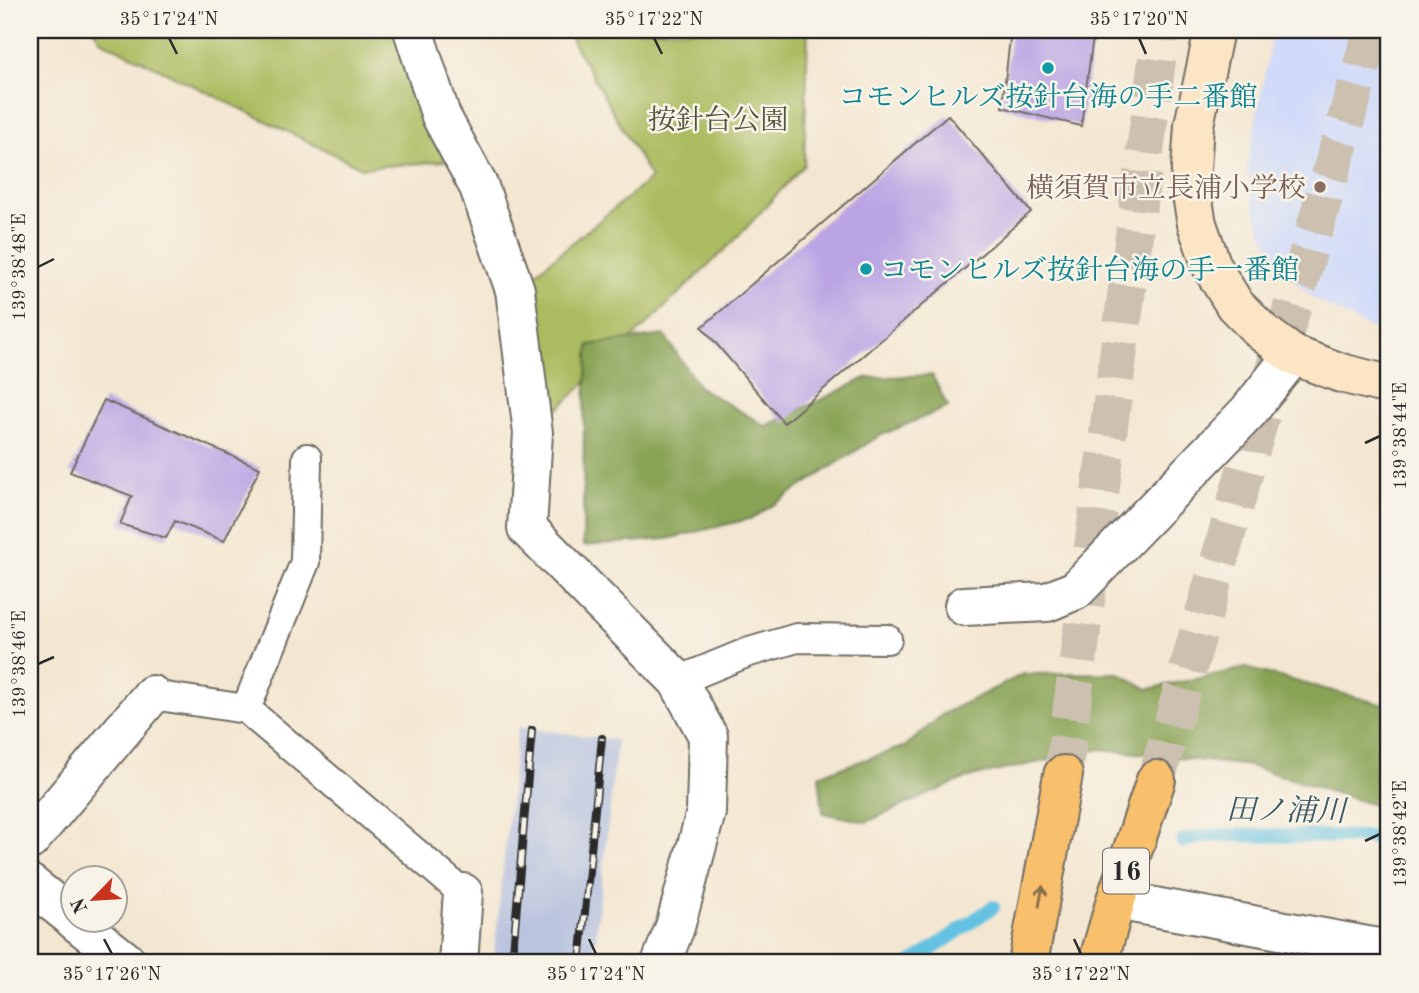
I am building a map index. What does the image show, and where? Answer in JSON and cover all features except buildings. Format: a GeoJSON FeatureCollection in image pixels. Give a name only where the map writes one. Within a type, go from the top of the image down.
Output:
{"type":"FeatureCollection","features":[{"type":"Feature","properties":{"kind":"highway"},"geometry":{"type":"LineString","coordinates":[[1028,963],[1063,775]]}},
{"type":"Feature","properties":{"kind":"highway","name":"16"},"geometry":{"type":"LineString","coordinates":[[1098,963],[1156,780]]}},
{"type":"Feature","properties":{"kind":"street"},"geometry":{"type":"LineString","coordinates":[[413,30],[441,116],[479,187],[515,290],[533,433],[527,528],[678,681],[708,736],[706,812],[675,927],[660,963]]}},
{"type":"Feature","properties":{"kind":"street"},"geometry":{"type":"LineString","coordinates":[[1214,30],[1194,125],[1190,184],[1196,224],[1213,269],[1235,305],[1262,332],[1293,355],[1341,373],[1389,385]]}},
{"type":"Feature","properties":{"kind":"street"},"geometry":{"type":"LineString","coordinates":[[964,606],[1046,602],[1076,590],[1249,411],[1293,355]]}},
{"type":"Feature","properties":{"kind":"street"},"geometry":{"type":"LineString","coordinates":[[30,840],[152,695]]}},
{"type":"Feature","properties":{"kind":"street"},"geometry":{"type":"LineString","coordinates":[[30,884],[60,908]]}},
{"type":"Feature","properties":{"kind":"street"},"geometry":{"type":"LineString","coordinates":[[458,963],[463,893]]}},
{"type":"Feature","properties":{"kind":"street"},"geometry":{"type":"LineString","coordinates":[[1116,900],[1389,950]]}},
{"type":"Feature","properties":{"kind":"street"},"geometry":{"type":"LineString","coordinates":[[92,934],[128,963]]}},
{"type":"Feature","properties":{"kind":"lane"},"geometry":{"type":"LineString","coordinates":[[246,709],[305,562],[307,458]]}},
{"type":"Feature","properties":{"kind":"lane"},"geometry":{"type":"LineString","coordinates":[[678,681],[746,653],[797,638],[887,639]]}},
{"type":"Feature","properties":{"kind":"lane"},"geometry":{"type":"LineString","coordinates":[[152,695],[246,709],[463,893]]}},
{"type":"Feature","properties":{"kind":"shaded area","name":"横須賀市立長浦小学校"},"geometry":{"type":"Polygon","coordinates":[[[1273,30],[1389,30],[1389,331],[1367,327],[1314,299],[1284,271],[1264,237],[1253,206],[1247,168],[1273,30]]]}},
{"type":"Feature","properties":{"kind":"shaded area"},"geometry":{"type":"Polygon","coordinates":[[[518,727],[617,740],[593,963],[493,963],[518,727]]]}},
{"type":"Feature","properties":{"kind":"green space"},"geometry":{"type":"Polygon","coordinates":[[[94,30],[413,30],[445,161],[362,168],[100,40],[94,30]]]}},
{"type":"Feature","properties":{"kind":"green space","name":"按針台公園"},"geometry":{"type":"Polygon","coordinates":[[[566,30],[808,30],[804,165],[736,239],[533,433],[515,290],[651,178],[566,30]]]}},
{"type":"Feature","properties":{"kind":"green space"},"geometry":{"type":"Polygon","coordinates":[[[664,335],[699,387],[766,426],[866,378],[932,375],[948,407],[879,436],[753,518],[667,539],[583,546],[584,414],[589,345],[664,335]]]}},
{"type":"Feature","properties":{"kind":"green space"},"geometry":{"type":"Polygon","coordinates":[[[1246,668],[1389,706],[1389,810],[1250,766],[1101,749],[966,778],[866,822],[823,813],[819,775],[906,746],[943,714],[1023,674],[1119,673],[1148,689],[1246,668]]]}},
{"type":"Feature","properties":{"kind":"waterway","name":"田ノ浦川"},"geometry":{"type":"LineString","coordinates":[[1183,841],[1211,835],[1369,837],[1389,841]]}},
{"type":"Feature","properties":{"kind":"waterway"},"geometry":{"type":"LineString","coordinates":[[912,963],[993,907]]}},
{"type":"Feature","properties":{"kind":"tunnel"},"geometry":{"type":"LineString","coordinates":[[1063,775],[1161,30]]}},
{"type":"Feature","properties":{"kind":"tunnel"},"geometry":{"type":"LineString","coordinates":[[1156,780],[1372,30]]}},
{"type":"Feature","properties":{"kind":"railway"},"geometry":{"type":"LineString","coordinates":[[512,963],[532,730]]}},
{"type":"Feature","properties":{"kind":"railway"},"geometry":{"type":"LineString","coordinates":[[580,963],[602,738]]}},
{"type":"Feature","properties":{"kind":"place","name":"コモンヒルズ按針台海の手二番館"},"geometry":{"type":"Point","coordinates":[1048,68]}},
{"type":"Feature","properties":{"kind":"place","name":"横須賀市立長浦小学校"},"geometry":{"type":"Point","coordinates":[1320,187]}},
{"type":"Feature","properties":{"kind":"place","name":"コモンヒルズ按針台海の手一番館"},"geometry":{"type":"Point","coordinates":[866,269]}}]}
